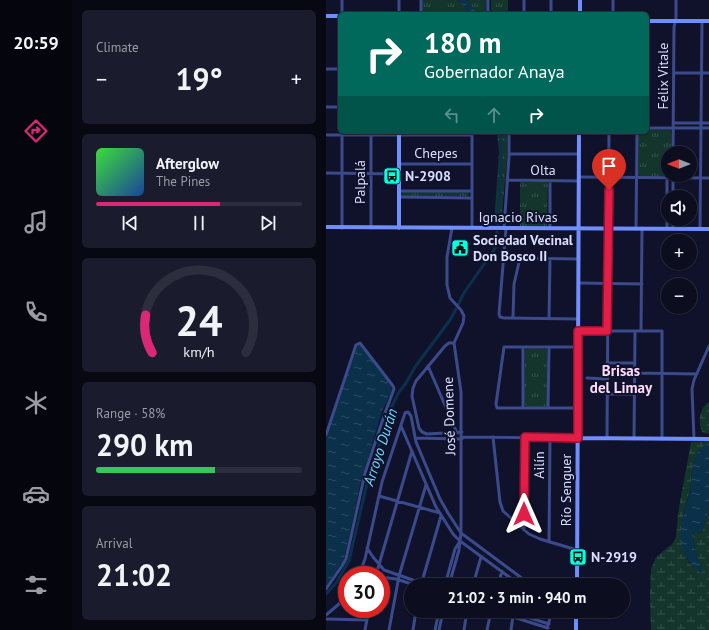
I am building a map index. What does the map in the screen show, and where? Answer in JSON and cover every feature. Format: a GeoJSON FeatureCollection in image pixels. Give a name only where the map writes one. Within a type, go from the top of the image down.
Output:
{"type":"FeatureCollection","features":[{"type":"Feature","properties":{"kind":"main road"},"geometry":{"type":"LineString","coordinates":[[580,0],[580,12]]}},
{"type":"Feature","properties":{"kind":"main road"},"geometry":{"type":"LineString","coordinates":[[326,16],[338,15]]}},
{"type":"Feature","properties":{"kind":"main road"},"geometry":{"type":"LineString","coordinates":[[649,21],[709,21]]}},
{"type":"Feature","properties":{"kind":"main road"},"geometry":{"type":"LineString","coordinates":[[399,134],[399,228]]}},
{"type":"Feature","properties":{"kind":"main road","name":"Río Senguer"},"geometry":{"type":"LineString","coordinates":[[577,578],[579,134]]}},
{"type":"Feature","properties":{"kind":"main road","name":"Ignacio Rivas"},"geometry":{"type":"LineString","coordinates":[[326,228],[709,229]]}},
{"type":"Feature","properties":{"kind":"main road"},"geometry":{"type":"LineString","coordinates":[[578,438],[709,439]]}},
{"type":"Feature","properties":{"kind":"main road"},"geometry":{"type":"LineString","coordinates":[[576,618],[576,630]]}},
{"type":"Feature","properties":{"kind":"street"},"geometry":{"type":"LineString","coordinates":[[341,12],[342,0]]}},
{"type":"Feature","properties":{"kind":"street"},"geometry":{"type":"LineString","coordinates":[[399,0],[400,12]]}},
{"type":"Feature","properties":{"kind":"street"},"geometry":{"type":"LineString","coordinates":[[421,0],[421,12]]}},
{"type":"Feature","properties":{"kind":"street"},"geometry":{"type":"LineString","coordinates":[[488,0],[488,12]]}},
{"type":"Feature","properties":{"kind":"street"},"geometry":{"type":"LineString","coordinates":[[524,0],[524,12]]}},
{"type":"Feature","properties":{"kind":"street"},"geometry":{"type":"LineString","coordinates":[[551,0],[551,12]]}},
{"type":"Feature","properties":{"kind":"street"},"geometry":{"type":"LineString","coordinates":[[613,0],[613,12]]}},
{"type":"Feature","properties":{"kind":"street","name":"Félix Vitale"},"geometry":{"type":"LineString","coordinates":[[673,146],[674,27],[676,0]]}},
{"type":"Feature","properties":{"kind":"street"},"geometry":{"type":"LineString","coordinates":[[700,229],[702,21]]}},
{"type":"Feature","properties":{"kind":"street"},"geometry":{"type":"LineString","coordinates":[[326,69],[338,69]]}},
{"type":"Feature","properties":{"kind":"street"},"geometry":{"type":"LineString","coordinates":[[674,73],[709,73]]}},
{"type":"Feature","properties":{"kind":"street"},"geometry":{"type":"LineString","coordinates":[[326,107],[338,107]]}},
{"type":"Feature","properties":{"kind":"street"},"geometry":{"type":"LineString","coordinates":[[674,123],[709,123]]}},
{"type":"Feature","properties":{"kind":"street"},"geometry":{"type":"LineString","coordinates":[[649,128],[709,128]]}},
{"type":"Feature","properties":{"kind":"street"},"geometry":{"type":"LineString","coordinates":[[326,136],[472,134],[472,228]]}},
{"type":"Feature","properties":{"kind":"street"},"geometry":{"type":"LineString","coordinates":[[509,134],[504,258],[499,312],[500,317],[578,318]]}},
{"type":"Feature","properties":{"kind":"street"},"geometry":{"type":"LineString","coordinates":[[607,438],[609,134]]}},
{"type":"Feature","properties":{"kind":"street"},"geometry":{"type":"LineString","coordinates":[[636,229],[637,134]]}},
{"type":"Feature","properties":{"kind":"street","name":"Palpalá"},"geometry":{"type":"LineString","coordinates":[[371,135],[371,228]]}},
{"type":"Feature","properties":{"kind":"street"},"geometry":{"type":"LineString","coordinates":[[342,136],[342,228]]}},
{"type":"Feature","properties":{"kind":"street"},"geometry":{"type":"LineString","coordinates":[[509,154],[579,154]]}},
{"type":"Feature","properties":{"kind":"street","name":"Chepes"},"geometry":{"type":"LineString","coordinates":[[399,164],[472,164]]}},
{"type":"Feature","properties":{"kind":"street"},"geometry":{"type":"LineString","coordinates":[[326,173],[399,174]]}},
{"type":"Feature","properties":{"kind":"street","name":"Olta"},"geometry":{"type":"LineString","coordinates":[[507,180],[550,181],[609,177],[661,178]]}},
{"type":"Feature","properties":{"kind":"street","name":"Olta"},"geometry":{"type":"LineString","coordinates":[[697,178],[709,178]]}},
{"type":"Feature","properties":{"kind":"street"},"geometry":{"type":"LineString","coordinates":[[550,181],[550,228]]}},
{"type":"Feature","properties":{"kind":"street"},"geometry":{"type":"LineString","coordinates":[[667,229],[668,182]]}},
{"type":"Feature","properties":{"kind":"street"},"geometry":{"type":"LineString","coordinates":[[399,191],[472,191]]}},
{"type":"Feature","properties":{"kind":"street"},"geometry":{"type":"LineString","coordinates":[[399,197],[472,198]]}},
{"type":"Feature","properties":{"kind":"street"},"geometry":{"type":"LineString","coordinates":[[452,228],[447,257],[447,285],[450,298],[461,310],[464,316],[463,323],[454,343],[449,343],[445,346],[414,385],[412,392],[419,428],[422,432],[428,434],[462,432]]}},
{"type":"Feature","properties":{"kind":"street"},"geometry":{"type":"LineString","coordinates":[[641,331],[642,229]]}},
{"type":"Feature","properties":{"kind":"street"},"geometry":{"type":"LineString","coordinates":[[504,258],[579,259]]}},
{"type":"Feature","properties":{"kind":"street"},"geometry":{"type":"LineString","coordinates":[[513,318],[514,284],[520,258]]}},
{"type":"Feature","properties":{"kind":"street"},"geometry":{"type":"LineString","coordinates":[[549,318],[550,259]]}},
{"type":"Feature","properties":{"kind":"street"},"geometry":{"type":"LineString","coordinates":[[579,283],[642,284]]}},
{"type":"Feature","properties":{"kind":"street"},"geometry":{"type":"LineString","coordinates":[[578,331],[662,332],[662,439]]}},
{"type":"Feature","properties":{"kind":"street"},"geometry":{"type":"LineString","coordinates":[[634,438],[635,331]]}},
{"type":"Feature","properties":{"kind":"street"},"geometry":{"type":"LineString","coordinates":[[326,435],[356,344],[360,343],[394,389],[365,473],[346,559],[326,589]]}},
{"type":"Feature","properties":{"kind":"street","name":"José Domene"},"geometry":{"type":"LineString","coordinates":[[451,578],[459,550],[461,533],[461,384],[454,343]]}},
{"type":"Feature","properties":{"kind":"street"},"geometry":{"type":"LineString","coordinates":[[694,439],[693,383],[709,346]]}},
{"type":"Feature","properties":{"kind":"street"},"geometry":{"type":"LineString","coordinates":[[578,347],[504,347],[496,403],[496,407],[500,408],[578,408]]}},
{"type":"Feature","properties":{"kind":"street"},"geometry":{"type":"LineString","coordinates":[[523,347],[523,408]]}},
{"type":"Feature","properties":{"kind":"street"},"geometry":{"type":"LineString","coordinates":[[548,347],[548,408]]}},
{"type":"Feature","properties":{"kind":"street"},"geometry":{"type":"LineString","coordinates":[[607,363],[635,363]]}},
{"type":"Feature","properties":{"kind":"street"},"geometry":{"type":"LineString","coordinates":[[428,366],[457,433]]}},
{"type":"Feature","properties":{"kind":"street"},"geometry":{"type":"LineString","coordinates":[[634,373],[697,374]]}},
{"type":"Feature","properties":{"kind":"street"},"geometry":{"type":"LineString","coordinates":[[587,378],[607,378]]}},
{"type":"Feature","properties":{"kind":"street"},"geometry":{"type":"LineString","coordinates":[[607,394],[634,394]]}},
{"type":"Feature","properties":{"kind":"street"},"geometry":{"type":"LineString","coordinates":[[363,566],[385,471],[405,413],[409,412],[415,438],[420,450],[443,503],[461,533],[522,578]]}},
{"type":"Feature","properties":{"kind":"street"},"geometry":{"type":"LineString","coordinates":[[401,426],[440,514],[453,534],[460,541],[511,578]]}},
{"type":"Feature","properties":{"kind":"street"},"geometry":{"type":"LineString","coordinates":[[415,438],[422,432]]}},
{"type":"Feature","properties":{"kind":"street"},"geometry":{"type":"LineString","coordinates":[[494,437],[501,507],[532,536],[577,550]]}},
{"type":"Feature","properties":{"kind":"street"},"geometry":{"type":"LineString","coordinates":[[524,530],[525,437]]}},
{"type":"Feature","properties":{"kind":"street","name":"Ailín"},"geometry":{"type":"LineString","coordinates":[[550,437],[550,542]]}},
{"type":"Feature","properties":{"kind":"street"},"geometry":{"type":"LineString","coordinates":[[415,438],[578,438]]}},
{"type":"Feature","properties":{"kind":"street"},"geometry":{"type":"LineString","coordinates":[[412,452],[420,450]]}},
{"type":"Feature","properties":{"kind":"street"},"geometry":{"type":"LineString","coordinates":[[378,564],[412,452]]}},
{"type":"Feature","properties":{"kind":"street"},"geometry":{"type":"LineString","coordinates":[[389,630],[399,578],[426,484]]}},
{"type":"Feature","properties":{"kind":"street"},"geometry":{"type":"LineString","coordinates":[[378,496],[440,514]]}},
{"type":"Feature","properties":{"kind":"street"},"geometry":{"type":"LineString","coordinates":[[423,578],[440,514]]}},
{"type":"Feature","properties":{"kind":"street","name":"José Domene"},"geometry":{"type":"LineString","coordinates":[[447,578],[456,546],[460,541]]}},
{"type":"Feature","properties":{"kind":"street"},"geometry":{"type":"LineString","coordinates":[[367,548],[378,564],[386,572],[404,580]]}},
{"type":"Feature","properties":{"kind":"street"},"geometry":{"type":"LineString","coordinates":[[475,578],[481,556]]}},
{"type":"Feature","properties":{"kind":"street"},"geometry":{"type":"LineString","coordinates":[[500,578],[502,571]]}},
{"type":"Feature","properties":{"kind":"street"},"geometry":{"type":"LineString","coordinates":[[390,578],[404,579]]}},
{"type":"Feature","properties":{"kind":"street"},"geometry":{"type":"LineString","coordinates":[[326,615],[338,604]]}},
{"type":"Feature","properties":{"kind":"street"},"geometry":{"type":"LineString","coordinates":[[413,630],[415,618]]}},
{"type":"Feature","properties":{"kind":"street"},"geometry":{"type":"LineString","coordinates":[[435,630],[438,618]]}},
{"type":"Feature","properties":{"kind":"street"},"geometry":{"type":"LineString","coordinates":[[440,630],[442,618]]}},
{"type":"Feature","properties":{"kind":"street"},"geometry":{"type":"LineString","coordinates":[[464,630],[466,618]]}},
{"type":"Feature","properties":{"kind":"street"},"geometry":{"type":"LineString","coordinates":[[487,630],[490,618]]}},
{"type":"Feature","properties":{"kind":"street"},"geometry":{"type":"LineString","coordinates":[[511,630],[513,618]]}},
{"type":"Feature","properties":{"kind":"street"},"geometry":{"type":"LineString","coordinates":[[516,618],[547,629],[550,618]]}},
{"type":"Feature","properties":{"kind":"street"},"geometry":{"type":"LineString","coordinates":[[532,618],[549,624]]}},
{"type":"Feature","properties":{"kind":"street"},"geometry":{"type":"LineString","coordinates":[[326,619],[367,620],[365,630]]}},
{"type":"Feature","properties":{"kind":"green space"},"geometry":{"type":"Polygon","coordinates":[[[422,0],[458,0],[469,12],[422,12],[422,0]]]}},
{"type":"Feature","properties":{"kind":"green space"},"geometry":{"type":"Polygon","coordinates":[[[467,0],[487,0],[486,12],[476,12],[467,0]]]}},
{"type":"Feature","properties":{"kind":"green space"},"geometry":{"type":"Polygon","coordinates":[[[491,0],[508,0],[508,12],[491,12],[491,0]]]}},
{"type":"Feature","properties":{"kind":"green space"},"geometry":{"type":"Polygon","coordinates":[[[649,129],[671,130],[672,146],[661,146],[661,176],[639,176],[638,134],[649,134],[649,129]]]}},
{"type":"Feature","properties":{"kind":"green space"},"geometry":{"type":"Polygon","coordinates":[[[497,134],[507,134],[507,159],[501,224],[494,224],[499,153],[497,134]]]}},
{"type":"Feature","properties":{"kind":"green space"},"geometry":{"type":"Polygon","coordinates":[[[520,182],[546,182],[548,184],[547,226],[520,227],[520,182]]]}},
{"type":"Feature","properties":{"kind":"green space"},"geometry":{"type":"Polygon","coordinates":[[[403,192],[468,192],[470,194],[468,196],[402,196],[401,194],[403,192]]]}},
{"type":"Feature","properties":{"kind":"green space"},"geometry":{"type":"Polygon","coordinates":[[[527,348],[547,349],[547,405],[545,407],[527,407],[524,404],[525,350],[527,348]]]}},
{"type":"Feature","properties":{"kind":"green space"},"geometry":{"type":"Polygon","coordinates":[[[709,402],[709,434],[702,432],[700,416],[701,411],[709,402]]]}},
{"type":"Feature","properties":{"kind":"green space"},"geometry":{"type":"Polygon","coordinates":[[[709,441],[709,443],[699,451],[696,457],[681,529],[683,546],[687,559],[695,567],[702,569],[695,551],[693,534],[695,531],[700,533],[702,532],[709,508],[709,630],[651,630],[651,569],[656,557],[673,543],[676,537],[678,513],[691,442],[709,441]]]}},
{"type":"Feature","properties":{"kind":"water"},"geometry":{"type":"Polygon","coordinates":[[[458,0],[467,0],[476,12],[469,12],[458,0]]]}},
{"type":"Feature","properties":{"kind":"water"},"geometry":{"type":"Polygon","coordinates":[[[358,344],[361,345],[391,386],[392,390],[382,412],[361,481],[344,560],[340,566],[338,566],[338,569],[326,586],[326,438],[358,344]]]}},
{"type":"Feature","properties":{"kind":"water"},"geometry":{"type":"Polygon","coordinates":[[[709,443],[709,508],[702,532],[700,533],[695,531],[693,534],[695,551],[703,571],[701,573],[691,564],[685,553],[682,545],[681,531],[690,490],[694,460],[700,450],[709,443]]]}},
{"type":"Feature","properties":{"kind":"waterway"},"geometry":{"type":"LineString","coordinates":[[485,0],[485,12]]}},
{"type":"Feature","properties":{"kind":"waterway","name":"Arroyo Durán"},"geometry":{"type":"LineString","coordinates":[[498,224],[501,134]]}},
{"type":"Feature","properties":{"kind":"waterway","name":"Arroyo Durán"},"geometry":{"type":"LineString","coordinates":[[458,305],[464,293],[496,247],[498,241],[497,232]]}},
{"type":"Feature","properties":{"kind":"waterway","name":"Arroyo Durán"},"geometry":{"type":"LineString","coordinates":[[326,594],[336,583],[349,561],[368,479],[391,408],[415,367],[450,320],[456,309]]}},
{"type":"Feature","properties":{"kind":"place","name":"N-2908"},"geometry":{"type":"Point","coordinates":[392,176]}},
{"type":"Feature","properties":{"kind":"place","name":"Sociedad Vecinal Don Bosco II"},"geometry":{"type":"Point","coordinates":[460,248]}},
{"type":"Feature","properties":{"kind":"place","name":"N-2919"},"geometry":{"type":"Point","coordinates":[578,557]}},
{"type":"Feature","properties":{"kind":"district","name":"Brisas del Limay"},"geometry":{"type":"Point","coordinates":[621,378]}},
{"type":"Feature","properties":{"kind":"route"},"geometry":{"type":"LineString","coordinates":[[524,514],[525,437],[578,438],[578,331],[607,331],[609,190]]}}]}
